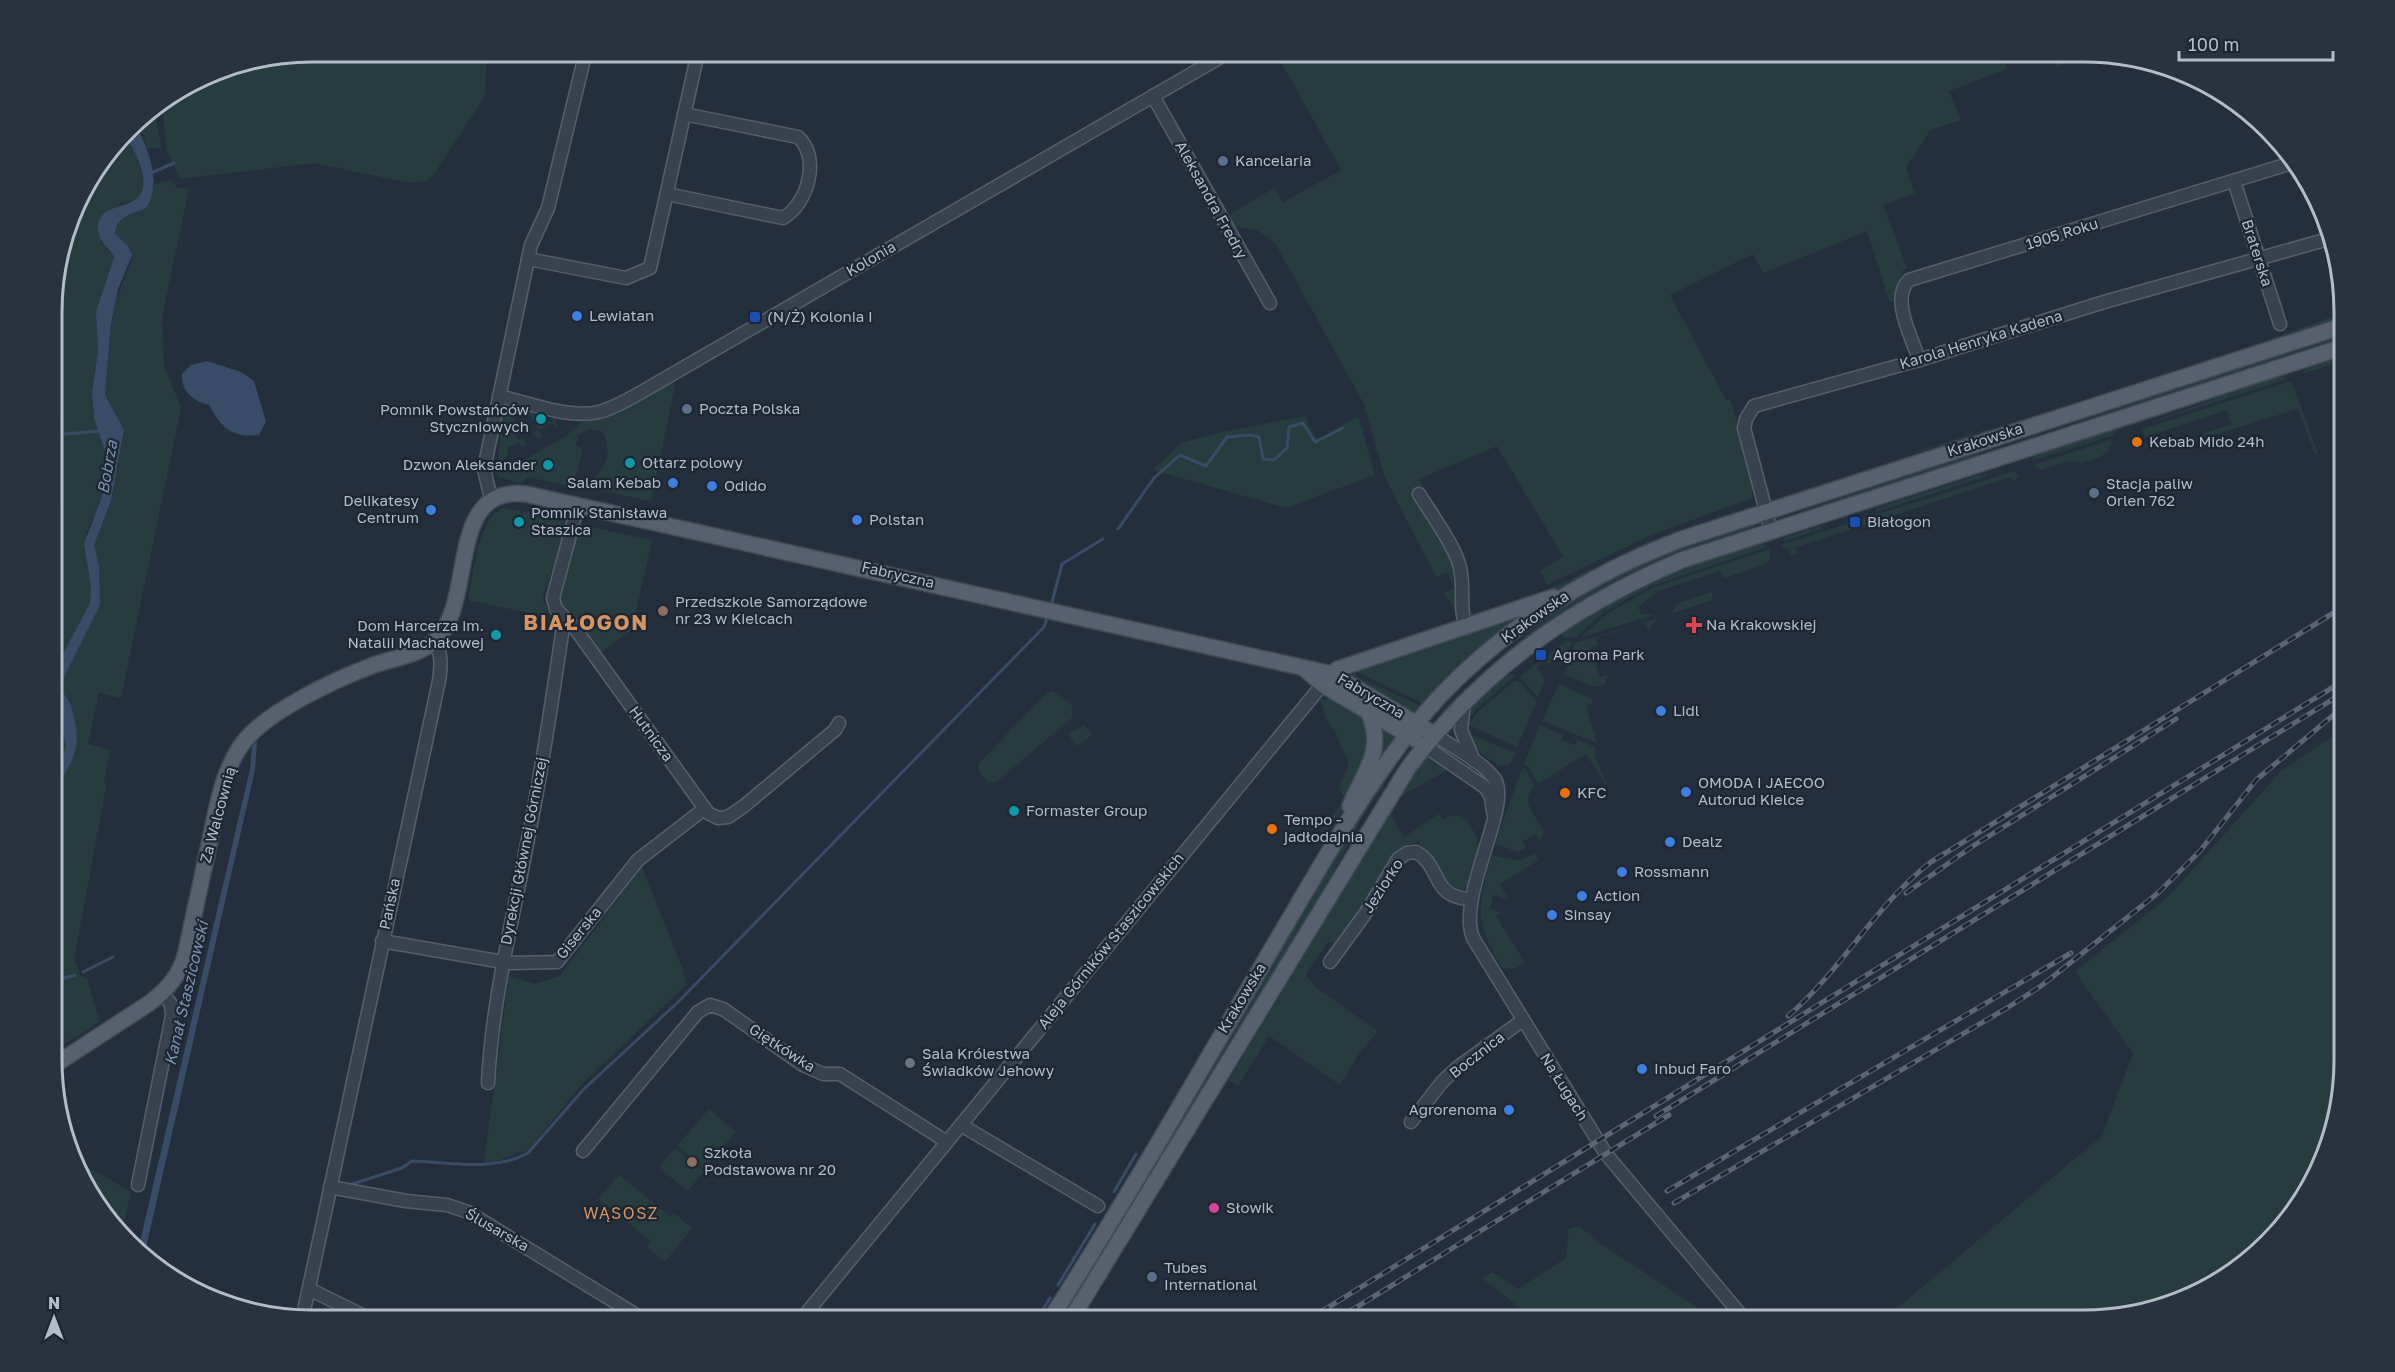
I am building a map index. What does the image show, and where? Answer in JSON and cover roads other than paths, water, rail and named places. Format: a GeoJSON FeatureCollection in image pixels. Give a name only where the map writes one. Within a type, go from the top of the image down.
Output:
{"type":"FeatureCollection","features":[{"type":"Feature","properties":{"kind":"main road","name":"Krakowska"},"geometry":{"type":"LineString","coordinates":[[1056,1310],[1338,838],[1413,729],[1450,686],[1493,647],[1572,590],[1657,548],[1767,510],[2334,329]]}},
{"type":"Feature","properties":{"kind":"main road","name":"Krakowska"},"geometry":{"type":"LineString","coordinates":[[1077,1310],[1373,821],[1429,740],[1464,701],[1517,653],[1589,604],[1682,560],[2334,350]]}},
{"type":"Feature","properties":{"kind":"main road","name":"Fabryczna"},"geometry":{"type":"LineString","coordinates":[[491,499],[516,493],[578,505],[1305,668],[1429,740]]}},
{"type":"Feature","properties":{"kind":"main road"},"geometry":{"type":"LineString","coordinates":[[435,640],[450,617],[474,520],[491,499]]}},
{"type":"Feature","properties":{"kind":"main road"},"geometry":{"type":"LineString","coordinates":[[1327,679],[1338,669],[1467,628],[1572,590]]}},
{"type":"Feature","properties":{"kind":"main road","name":"Za Walcownią"},"geometry":{"type":"LineString","coordinates":[[62,1060],[162,993],[176,976],[183,962],[223,783],[242,744],[257,726],[283,709],[360,671],[420,650],[435,640]]}},
{"type":"Feature","properties":{"kind":"main road","name":"Fabryczna"},"geometry":{"type":"LineString","coordinates":[[1327,679],[1368,711],[1413,729]]}},
{"type":"Feature","properties":{"kind":"main road"},"geometry":{"type":"LineString","coordinates":[[1338,838],[1375,750],[1375,730],[1368,711]]}},
{"type":"Feature","properties":{"kind":"street"},"geometry":{"type":"LineString","coordinates":[[491,499],[484,468],[531,244],[548,208],[583,62]]}},
{"type":"Feature","properties":{"kind":"street"},"geometry":{"type":"LineString","coordinates":[[528,259],[626,278],[650,268],[696,62]]}},
{"type":"Feature","properties":{"kind":"street","name":"Kolonia"},"geometry":{"type":"LineString","coordinates":[[499,396],[587,414],[608,409],[645,390],[1212,62]]}},
{"type":"Feature","properties":{"kind":"street","name":"Aleksandra Fredry"},"geometry":{"type":"LineString","coordinates":[[1153,96],[1270,303]]}},
{"type":"Feature","properties":{"kind":"street"},"geometry":{"type":"LineString","coordinates":[[667,194],[783,218],[794,212],[803,198],[811,159],[807,145],[798,137],[684,114]]}},
{"type":"Feature","properties":{"kind":"street","name":"1905 Roku"},"geometry":{"type":"LineString","coordinates":[[1919,360],[1900,301],[1904,285],[1909,280],[2286,165]]}},
{"type":"Feature","properties":{"kind":"street","name":"Braterska"},"geometry":{"type":"LineString","coordinates":[[2234,181],[2280,324]]}},
{"type":"Feature","properties":{"kind":"street","name":"Karola Henryka Kadena"},"geometry":{"type":"LineString","coordinates":[[1771,530],[1744,428],[1746,419],[1754,406],[1919,360],[2104,302],[2323,241]]}},
{"type":"Feature","properties":{"kind":"street"},"geometry":{"type":"LineString","coordinates":[[1419,494],[1459,562],[1464,595],[1460,609],[1467,628]]}},
{"type":"Feature","properties":{"kind":"street","name":"Hutnicza"},"geometry":{"type":"LineString","coordinates":[[578,505],[554,598],[556,609],[567,620],[704,809]]}},
{"type":"Feature","properties":{"kind":"street","name":"Dyrekcji Głównej Górniczej"},"geometry":{"type":"LineString","coordinates":[[488,1083],[490,1038],[501,962],[535,804],[564,624],[567,620]]}},
{"type":"Feature","properties":{"kind":"street","name":"Pańska"},"geometry":{"type":"LineString","coordinates":[[304,1310],[439,681],[441,667],[435,640]]}},
{"type":"Feature","properties":{"kind":"street","name":"Aleja Górników Staszicowskich"},"geometry":{"type":"LineString","coordinates":[[809,1310],[1327,679]]}},
{"type":"Feature","properties":{"kind":"street","name":"Na Ługach"},"geometry":{"type":"LineString","coordinates":[[1464,701],[1461,730],[1474,762]]}},
{"type":"Feature","properties":{"kind":"street"},"geometry":{"type":"LineString","coordinates":[[704,809],[718,818],[735,813],[801,760],[840,723]]}},
{"type":"Feature","properties":{"kind":"street","name":"Na Ługach"},"geometry":{"type":"LineString","coordinates":[[1429,740],[1474,762],[1487,771],[1498,784],[1499,802],[1470,899],[1469,925],[1473,938],[1606,1154],[1737,1310]]}},
{"type":"Feature","properties":{"kind":"street","name":"Na Ługach"},"geometry":{"type":"LineString","coordinates":[[1429,740],[1486,788],[1493,807],[1492,820]]}},
{"type":"Feature","properties":{"kind":"street","name":"Giserska"},"geometry":{"type":"LineString","coordinates":[[382,941],[501,962],[557,962],[638,860],[704,809]]}},
{"type":"Feature","properties":{"kind":"street","name":"Jeziorko"},"geometry":{"type":"LineString","coordinates":[[1330,962],[1365,914],[1398,859],[1407,853],[1416,852],[1424,858],[1444,892],[1450,896],[1470,899]]}},
{"type":"Feature","properties":{"kind":"street"},"geometry":{"type":"LineString","coordinates":[[138,1185],[172,1016],[171,1004],[162,993]]}},
{"type":"Feature","properties":{"kind":"street","name":"Giętkówka"},"geometry":{"type":"LineString","coordinates":[[583,1151],[699,1012],[710,1005],[723,1009],[802,1065],[823,1074],[840,1074],[947,1142]]}},
{"type":"Feature","properties":{"kind":"street","name":"Bocznica"},"geometry":{"type":"LineString","coordinates":[[1411,1122],[1442,1082],[1458,1067],[1523,1020]]}},
{"type":"Feature","properties":{"kind":"street"},"geometry":{"type":"LineString","coordinates":[[961,1125],[1098,1206]]}},
{"type":"Feature","properties":{"kind":"street","name":"Ślusarska"},"geometry":{"type":"LineString","coordinates":[[330,1187],[406,1201],[447,1205],[468,1212],[628,1310]]}},
{"type":"Feature","properties":{"kind":"street"},"geometry":{"type":"LineString","coordinates":[[309,1289],[352,1310]]}},
{"type":"Feature","properties":{"kind":"water","name":"Bobrza"},"geometry":{"type":"Polygon","coordinates":[[[139,131],[151,164],[153,186],[147,207],[122,219],[118,223],[115,234],[128,246],[132,255],[118,289],[111,324],[105,395],[124,430],[111,501],[94,545],[99,566],[100,605],[62,681],[62,656],[90,603],[91,585],[84,544],[102,496],[108,460],[94,418],[92,393],[98,351],[96,312],[114,257],[100,237],[98,224],[106,212],[127,204],[139,196],[143,182],[142,173],[129,141],[139,131]]]}},
{"type":"Feature","properties":{"kind":"water"},"geometry":{"type":"Polygon","coordinates":[[[207,361],[241,372],[254,381],[266,422],[259,435],[241,435],[228,430],[218,420],[209,405],[198,401],[186,391],[182,374],[191,365],[207,361]]]}},
{"type":"Feature","properties":{"kind":"water"},"geometry":{"type":"Polygon","coordinates":[[[62,691],[71,706],[75,719],[77,741],[72,760],[62,777],[62,760],[66,746],[62,729],[62,691]]]}},
{"type":"Feature","properties":{"kind":"water"},"geometry":{"type":"Polygon","coordinates":[[[257,741],[255,770],[146,1248],[140,1242],[250,769],[252,747],[257,741]]]}},
{"type":"Feature","properties":{"kind":"waterway"},"geometry":{"type":"LineString","coordinates":[[151,173],[174,163]]}},
{"type":"Feature","properties":{"kind":"waterway"},"geometry":{"type":"LineString","coordinates":[[1118,529],[1154,478],[1180,455],[1206,466],[1227,437],[1251,435],[1259,437],[1263,459],[1274,460],[1287,448],[1289,427],[1303,423],[1315,442],[1343,428]]}},
{"type":"Feature","properties":{"kind":"waterway"},"geometry":{"type":"LineString","coordinates":[[62,434],[100,431]]}},
{"type":"Feature","properties":{"kind":"waterway"},"geometry":{"type":"LineString","coordinates":[[1051,606],[1062,564],[1103,539]]}},
{"type":"Feature","properties":{"kind":"waterway"},"geometry":{"type":"LineString","coordinates":[[349,1185],[402,1168],[412,1161],[486,1164],[515,1159],[528,1153],[583,1090],[678,1002],[1044,627],[1048,616]]}},
{"type":"Feature","properties":{"kind":"waterway"},"geometry":{"type":"LineString","coordinates":[[83,972],[113,957]]}},
{"type":"Feature","properties":{"kind":"waterway"},"geometry":{"type":"LineString","coordinates":[[62,979],[75,975]]}},
{"type":"Feature","properties":{"kind":"waterway"},"geometry":{"type":"LineString","coordinates":[[1114,1192],[1136,1154]]}},
{"type":"Feature","properties":{"kind":"waterway"},"geometry":{"type":"LineString","coordinates":[[1058,1285],[1095,1224]]}},
{"type":"Feature","properties":{"kind":"waterway"},"geometry":{"type":"LineString","coordinates":[[1043,1310],[1050,1298]]}},
{"type":"Feature","properties":{"kind":"railway"},"geometry":{"type":"LineString","coordinates":[[1788,1016],[1825,979],[1875,917],[1911,879],[1931,862],[2334,613]]}},
{"type":"Feature","properties":{"kind":"railway"},"geometry":{"type":"LineString","coordinates":[[1324,1310],[2334,687]]}},
{"type":"Feature","properties":{"kind":"railway"},"geometry":{"type":"LineString","coordinates":[[1656,1116],[2334,699]]}},
{"type":"Feature","properties":{"kind":"railway"},"geometry":{"type":"LineString","coordinates":[[1674,1203],[2041,986],[2158,893],[2200,851],[2256,780],[2334,715]]}},
{"type":"Feature","properties":{"kind":"railway"},"geometry":{"type":"LineString","coordinates":[[1906,893],[1973,846],[2176,719]]}},
{"type":"Feature","properties":{"kind":"railway"},"geometry":{"type":"LineString","coordinates":[[1667,1191],[2071,953]]}},
{"type":"Feature","properties":{"kind":"railway"},"geometry":{"type":"LineString","coordinates":[[1352,1310],[1669,1115]]}},
{"type":"Feature","properties":{"kind":"place","name":"Kancelaria"},"geometry":{"type":"Point","coordinates":[1223,161]}},
{"type":"Feature","properties":{"kind":"place","name":"Lewiatan"},"geometry":{"type":"Point","coordinates":[577,316]}},
{"type":"Feature","properties":{"kind":"place","name":"(N/Ż) Kolonia I"},"geometry":{"type":"Point","coordinates":[755,317]}},
{"type":"Feature","properties":{"kind":"place","name":"Poczta Polska"},"geometry":{"type":"Point","coordinates":[687,409]}},
{"type":"Feature","properties":{"kind":"place","name":"Pomnik Powstańców Styczniowych"},"geometry":{"type":"Point","coordinates":[541,419]}},
{"type":"Feature","properties":{"kind":"place","name":"Kebab Mido 24h"},"geometry":{"type":"Point","coordinates":[2137,442]}},
{"type":"Feature","properties":{"kind":"place","name":"Ołtarz polowy"},"geometry":{"type":"Point","coordinates":[630,463]}},
{"type":"Feature","properties":{"kind":"place","name":"Dzwon Aleksander"},"geometry":{"type":"Point","coordinates":[548,465]}},
{"type":"Feature","properties":{"kind":"place","name":"Salam Kebab"},"geometry":{"type":"Point","coordinates":[673,483]}},
{"type":"Feature","properties":{"kind":"place","name":"Odido"},"geometry":{"type":"Point","coordinates":[712,486]}},
{"type":"Feature","properties":{"kind":"place","name":"Stacja paliw Orlen 762"},"geometry":{"type":"Point","coordinates":[2094,493]}},
{"type":"Feature","properties":{"kind":"place","name":"Delikatesy Centrum"},"geometry":{"type":"Point","coordinates":[431,510]}},
{"type":"Feature","properties":{"kind":"place","name":"Polstan"},"geometry":{"type":"Point","coordinates":[857,520]}},
{"type":"Feature","properties":{"kind":"place","name":"Pomnik Stanisława Staszica"},"geometry":{"type":"Point","coordinates":[519,522]}},
{"type":"Feature","properties":{"kind":"place","name":"Białogon"},"geometry":{"type":"Point","coordinates":[1855,522]}},
{"type":"Feature","properties":{"kind":"place","name":"Przedszkole Samorządowe nr 23 w Kielcach"},"geometry":{"type":"Point","coordinates":[663,611]}},
{"type":"Feature","properties":{"kind":"place","name":"Na Krakowskiej"},"geometry":{"type":"Point","coordinates":[1694,625]}},
{"type":"Feature","properties":{"kind":"place","name":"Dom Harcerza im. Natalii Machałowej"},"geometry":{"type":"Point","coordinates":[496,635]}},
{"type":"Feature","properties":{"kind":"place","name":"Agroma Park"},"geometry":{"type":"Point","coordinates":[1541,655]}},
{"type":"Feature","properties":{"kind":"place","name":"Lidl"},"geometry":{"type":"Point","coordinates":[1661,711]}},
{"type":"Feature","properties":{"kind":"place","name":"OMODA I JAECOO Autorud Kielce"},"geometry":{"type":"Point","coordinates":[1686,792]}},
{"type":"Feature","properties":{"kind":"place","name":"KFC"},"geometry":{"type":"Point","coordinates":[1565,793]}},
{"type":"Feature","properties":{"kind":"place","name":"Formaster Group"},"geometry":{"type":"Point","coordinates":[1014,811]}},
{"type":"Feature","properties":{"kind":"place","name":"Tempo - jadłodajnia"},"geometry":{"type":"Point","coordinates":[1272,829]}},
{"type":"Feature","properties":{"kind":"place","name":"Dealz"},"geometry":{"type":"Point","coordinates":[1670,842]}},
{"type":"Feature","properties":{"kind":"place","name":"Rossmann"},"geometry":{"type":"Point","coordinates":[1622,872]}},
{"type":"Feature","properties":{"kind":"place","name":"Action"},"geometry":{"type":"Point","coordinates":[1582,896]}},
{"type":"Feature","properties":{"kind":"place","name":"Sinsay"},"geometry":{"type":"Point","coordinates":[1552,915]}},
{"type":"Feature","properties":{"kind":"place","name":"Sala Królestwa Świadków Jehowy"},"geometry":{"type":"Point","coordinates":[910,1063]}},
{"type":"Feature","properties":{"kind":"place","name":"Inbud Faro"},"geometry":{"type":"Point","coordinates":[1642,1069]}},
{"type":"Feature","properties":{"kind":"place","name":"Agrorenoma"},"geometry":{"type":"Point","coordinates":[1509,1110]}},
{"type":"Feature","properties":{"kind":"place","name":"Szkoła Podstawowa nr 20"},"geometry":{"type":"Point","coordinates":[692,1162]}},
{"type":"Feature","properties":{"kind":"place","name":"Słowik"},"geometry":{"type":"Point","coordinates":[1214,1208]}},
{"type":"Feature","properties":{"kind":"place","name":"Tubes International"},"geometry":{"type":"Point","coordinates":[1152,1277]}},
{"type":"Feature","properties":{"kind":"district","name":"BIAŁOGON"},"geometry":{"type":"Point","coordinates":[586,623]}},
{"type":"Feature","properties":{"kind":"district","name":"WĄSOSZ"},"geometry":{"type":"Point","coordinates":[621,1213]}},
{"type":"Feature","properties":{"kind":"water label","name":"Kanał Staszicowski"},"geometry":{"type":"Point","coordinates":[186,993]}}]}
